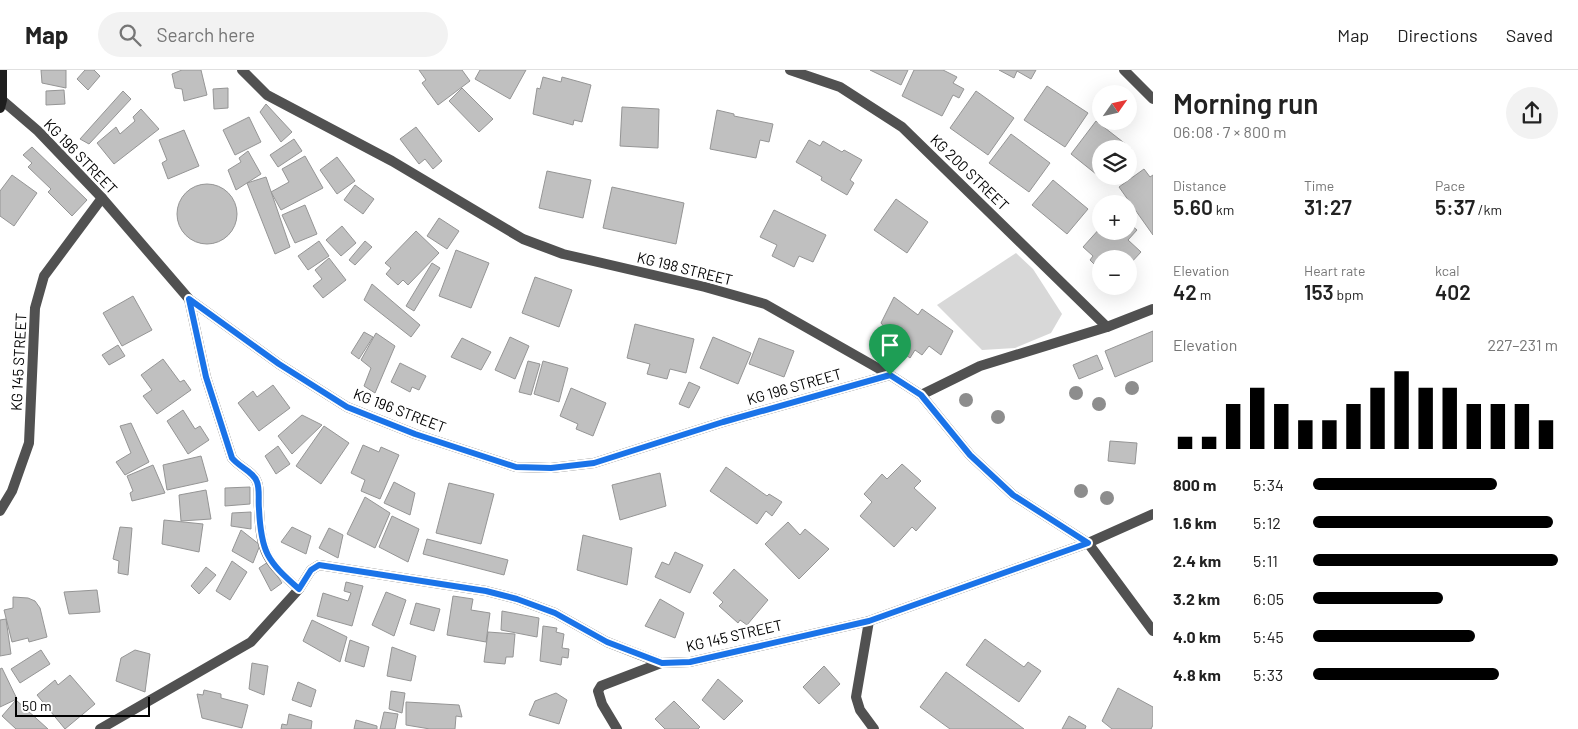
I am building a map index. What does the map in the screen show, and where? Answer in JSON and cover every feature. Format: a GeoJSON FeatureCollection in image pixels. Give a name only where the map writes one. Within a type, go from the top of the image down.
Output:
{"type":"FeatureCollection","features":[{"type":"Feature","properties":{"kind":"main road"},"geometry":{"type":"LineString","coordinates":[[1,104],[2,70]]}},
{"type":"Feature","properties":{"kind":"street","name":"KG 198 STREET"},"geometry":{"type":"LineString","coordinates":[[242,70],[267,95],[392,161],[523,239],[563,254],[705,287],[764,304],[890,375],[921,395],[970,455],[1013,495],[1088,543]]}},
{"type":"Feature","properties":{"kind":"street","name":"KG 200 STREET"},"geometry":{"type":"LineString","coordinates":[[790,70],[840,86],[902,127],[1107,327]]}},
{"type":"Feature","properties":{"kind":"street"},"geometry":{"type":"LineString","coordinates":[[1124,70],[1153,99]]}},
{"type":"Feature","properties":{"kind":"street","name":"KG 196 STREET"},"geometry":{"type":"LineString","coordinates":[[1,104],[38,132],[102,198],[189,299],[279,364],[347,407],[415,434],[516,467],[551,468],[594,463],[723,422],[890,375]]}},
{"type":"Feature","properties":{"kind":"street","name":"KG 145 STREET"},"geometry":{"type":"LineString","coordinates":[[0,510],[12,490],[29,443],[35,308],[44,276],[102,198]]}},
{"type":"Feature","properties":{"kind":"street"},"geometry":{"type":"LineString","coordinates":[[100,729],[251,642],[299,589],[277,570],[266,555],[260,529],[258,482],[252,474],[238,466],[232,458],[206,377],[189,299]]}},
{"type":"Feature","properties":{"kind":"street"},"geometry":{"type":"LineString","coordinates":[[921,395],[980,366],[1107,327],[1153,309]]}},
{"type":"Feature","properties":{"kind":"street","name":"KG 145 STREET"},"geometry":{"type":"LineString","coordinates":[[299,589],[311,570],[319,565],[486,591],[517,599],[555,613],[607,642],[662,663],[690,662],[869,621],[1088,543],[1153,514]]}},
{"type":"Feature","properties":{"kind":"street"},"geometry":{"type":"LineString","coordinates":[[1088,543],[1153,630]]}},
{"type":"Feature","properties":{"kind":"street"},"geometry":{"type":"LineString","coordinates":[[869,621],[856,697],[860,710],[874,729]]}},
{"type":"Feature","properties":{"kind":"street"},"geometry":{"type":"LineString","coordinates":[[617,729],[602,704],[598,691],[601,686],[662,663]]}},
{"type":"Feature","properties":{"kind":"shaded area"},"geometry":{"type":"Polygon","coordinates":[[[1016,253],[1033,269],[1062,314],[1051,333],[1015,348],[982,350],[937,305],[1016,253]]]}},
{"type":"Feature","properties":{"kind":"building"},"geometry":{"type":"Polygon","coordinates":[[[41,70],[66,70],[66,88],[42,83],[41,70]]]}},
{"type":"Feature","properties":{"kind":"building"},"geometry":{"type":"Polygon","coordinates":[[[85,70],[94,70],[100,76],[88,90],[77,79],[85,70]]]}},
{"type":"Feature","properties":{"kind":"building"},"geometry":{"type":"Polygon","coordinates":[[[182,70],[201,70],[207,95],[184,101],[182,89],[175,88],[172,74],[182,70]]]}},
{"type":"Feature","properties":{"kind":"building"},"geometry":{"type":"Polygon","coordinates":[[[419,70],[462,70],[470,81],[438,105],[422,83],[426,80],[419,70]]]}},
{"type":"Feature","properties":{"kind":"building"},"geometry":{"type":"Polygon","coordinates":[[[480,70],[526,70],[510,99],[475,79],[480,70]]]}},
{"type":"Feature","properties":{"kind":"building"},"geometry":{"type":"Polygon","coordinates":[[[870,70],[908,70],[901,85],[870,70]]]}},
{"type":"Feature","properties":{"kind":"building"},"geometry":{"type":"Polygon","coordinates":[[[914,70],[943,70],[957,77],[953,83],[964,89],[959,98],[953,95],[942,116],[902,96],[914,70]]]}},
{"type":"Feature","properties":{"kind":"building"},"geometry":{"type":"Polygon","coordinates":[[[999,70],[1036,70],[1031,79],[1017,71],[1014,78],[999,70]]]}},
{"type":"Feature","properties":{"kind":"building"},"geometry":{"type":"Polygon","coordinates":[[[543,77],[561,82],[562,77],[591,85],[582,122],[574,120],[573,125],[533,114],[537,88],[540,89],[543,77]]]}},
{"type":"Feature","properties":{"kind":"building"},"geometry":{"type":"Polygon","coordinates":[[[1047,86],[1088,113],[1065,147],[1024,120],[1047,86]]]}},
{"type":"Feature","properties":{"kind":"building"},"geometry":{"type":"Polygon","coordinates":[[[228,88],[228,108],[214,109],[213,89],[228,88]]]}},
{"type":"Feature","properties":{"kind":"building"},"geometry":{"type":"Polygon","coordinates":[[[462,88],[493,119],[479,132],[449,101],[462,88]]]}},
{"type":"Feature","properties":{"kind":"building"},"geometry":{"type":"Polygon","coordinates":[[[64,90],[65,104],[46,105],[46,91],[64,90]]]}},
{"type":"Feature","properties":{"kind":"building"},"geometry":{"type":"Polygon","coordinates":[[[123,91],[131,99],[89,144],[80,139],[123,91]]]}},
{"type":"Feature","properties":{"kind":"building"},"geometry":{"type":"Polygon","coordinates":[[[976,91],[1014,118],[988,155],[950,128],[976,91]]]}},
{"type":"Feature","properties":{"kind":"building"},"geometry":{"type":"Polygon","coordinates":[[[266,104],[292,132],[281,142],[260,112],[266,104]]]}},
{"type":"Feature","properties":{"kind":"building"},"geometry":{"type":"Polygon","coordinates":[[[622,107],[659,109],[658,148],[620,146],[622,107]]]}},
{"type":"Feature","properties":{"kind":"building"},"geometry":{"type":"Polygon","coordinates":[[[141,109],[159,129],[114,164],[97,143],[116,127],[120,134],[135,121],[133,117],[141,109]]]}},
{"type":"Feature","properties":{"kind":"building"},"geometry":{"type":"Polygon","coordinates":[[[717,110],[734,114],[734,116],[773,124],[769,142],[760,140],[756,158],[710,149],[717,110]]]}},
{"type":"Feature","properties":{"kind":"building"},"geometry":{"type":"Polygon","coordinates":[[[249,117],[261,142],[235,155],[223,130],[249,117]]]}},
{"type":"Feature","properties":{"kind":"building"},"geometry":{"type":"Polygon","coordinates":[[[1092,126],[1092,130],[1108,130],[1120,140],[1092,140],[1092,171],[1071,154],[1092,126]]]}},
{"type":"Feature","properties":{"kind":"building"},"geometry":{"type":"Polygon","coordinates":[[[416,127],[442,161],[433,169],[425,159],[419,164],[400,139],[416,127]]]}},
{"type":"Feature","properties":{"kind":"building"},"geometry":{"type":"Polygon","coordinates":[[[184,130],[199,166],[168,179],[162,163],[167,160],[159,140],[184,130]]]}},
{"type":"Feature","properties":{"kind":"building"},"geometry":{"type":"Polygon","coordinates":[[[1011,134],[1050,163],[1029,192],[989,163],[1011,134]]]}},
{"type":"Feature","properties":{"kind":"building"},"geometry":{"type":"Polygon","coordinates":[[[294,139],[302,151],[278,167],[270,155],[294,139]]]}},
{"type":"Feature","properties":{"kind":"building"},"geometry":{"type":"Polygon","coordinates":[[[809,140],[820,146],[823,141],[842,152],[844,150],[862,160],[850,180],[854,183],[847,195],[821,180],[822,177],[796,162],[809,140]]]}},
{"type":"Feature","properties":{"kind":"building"},"geometry":{"type":"Polygon","coordinates":[[[32,147],[87,200],[72,216],[48,192],[51,189],[28,167],[32,163],[23,155],[32,147]]]}},
{"type":"Feature","properties":{"kind":"building"},"geometry":{"type":"Polygon","coordinates":[[[248,151],[261,174],[236,190],[228,170],[241,162],[239,158],[248,151]]]}},
{"type":"Feature","properties":{"kind":"building"},"geometry":{"type":"Polygon","coordinates":[[[305,156],[323,188],[281,210],[271,192],[289,182],[282,169],[305,156]]]}},
{"type":"Feature","properties":{"kind":"building"},"geometry":{"type":"Polygon","coordinates":[[[337,157],[355,181],[337,194],[320,170],[337,157]]]}},
{"type":"Feature","properties":{"kind":"building"},"geometry":{"type":"Polygon","coordinates":[[[1144,169],[1150,177],[1153,175],[1153,235],[1137,212],[1137,195],[1125,195],[1119,187],[1122,185],[1137,185],[1137,174],[1144,169]]]}},
{"type":"Feature","properties":{"kind":"building"},"geometry":{"type":"Polygon","coordinates":[[[547,171],[591,180],[583,218],[539,208],[547,171]]]}},
{"type":"Feature","properties":{"kind":"building"},"geometry":{"type":"Polygon","coordinates":[[[12,175],[37,193],[14,226],[0,216],[0,191],[12,175]]]}},
{"type":"Feature","properties":{"kind":"building"},"geometry":{"type":"Polygon","coordinates":[[[266,177],[290,247],[275,254],[247,183],[266,177]]]}},
{"type":"Feature","properties":{"kind":"building"},"geometry":{"type":"Polygon","coordinates":[[[1053,180],[1088,209],[1067,234],[1032,205],[1053,180]]]}},
{"type":"Feature","properties":{"kind":"building"},"geometry":{"type":"Polygon","coordinates":[[[201,184],[213,184],[224,189],[232,197],[237,208],[235,226],[224,239],[213,244],[201,244],[190,239],[182,231],[177,220],[177,208],[182,197],[190,189],[201,184]]]}},
{"type":"Feature","properties":{"kind":"building"},"geometry":{"type":"Polygon","coordinates":[[[355,185],[374,199],[363,214],[344,200],[355,185]]]}},
{"type":"Feature","properties":{"kind":"building"},"geometry":{"type":"Polygon","coordinates":[[[612,187],[684,203],[676,244],[603,228],[612,187]]]}},
{"type":"Feature","properties":{"kind":"building"},"geometry":{"type":"Polygon","coordinates":[[[896,199],[928,222],[907,253],[874,230],[896,199]]]}},
{"type":"Feature","properties":{"kind":"building"},"geometry":{"type":"Polygon","coordinates":[[[305,205],[317,234],[295,243],[282,215],[305,205]]]}},
{"type":"Feature","properties":{"kind":"building"},"geometry":{"type":"Polygon","coordinates":[[[774,210],[826,235],[813,262],[799,256],[794,267],[772,256],[777,245],[760,237],[774,210]]]}},
{"type":"Feature","properties":{"kind":"building"},"geometry":{"type":"Polygon","coordinates":[[[439,218],[459,231],[447,249],[427,236],[439,218]]]}},
{"type":"Feature","properties":{"kind":"building"},"geometry":{"type":"Polygon","coordinates":[[[342,226],[356,243],[341,256],[326,240],[342,226]]]}},
{"type":"Feature","properties":{"kind":"building"},"geometry":{"type":"Polygon","coordinates":[[[416,231],[439,253],[408,285],[403,280],[398,285],[386,274],[391,268],[385,263],[416,231]]]}},
{"type":"Feature","properties":{"kind":"building"},"geometry":{"type":"Polygon","coordinates":[[[1092,237],[1092,240],[1128,240],[1141,252],[1137,256],[1137,250],[1092,250],[1092,255],[1083,247],[1092,237]]]}},
{"type":"Feature","properties":{"kind":"building"},"geometry":{"type":"Polygon","coordinates":[[[319,241],[329,256],[308,270],[298,256],[319,241]]]}},
{"type":"Feature","properties":{"kind":"building"},"geometry":{"type":"Polygon","coordinates":[[[365,241],[372,247],[355,265],[349,260],[365,241]]]}},
{"type":"Feature","properties":{"kind":"building"},"geometry":{"type":"Polygon","coordinates":[[[456,250],[489,263],[471,308],[439,296],[456,250]]]}},
{"type":"Feature","properties":{"kind":"building"},"geometry":{"type":"Polygon","coordinates":[[[329,258],[346,280],[323,298],[313,286],[322,279],[315,270],[329,258]]]}},
{"type":"Feature","properties":{"kind":"building"},"geometry":{"type":"Polygon","coordinates":[[[432,263],[440,268],[414,311],[406,306],[432,263]]]}},
{"type":"Feature","properties":{"kind":"building"},"geometry":{"type":"Polygon","coordinates":[[[535,277],[572,290],[559,327],[522,313],[535,277]]]}},
{"type":"Feature","properties":{"kind":"building"},"geometry":{"type":"Polygon","coordinates":[[[372,284],[420,325],[411,337],[364,300],[372,284]]]}},
{"type":"Feature","properties":{"kind":"building"},"geometry":{"type":"Polygon","coordinates":[[[133,296],[152,330],[122,346],[103,313],[133,296]]]}},
{"type":"Feature","properties":{"kind":"building"},"geometry":{"type":"Polygon","coordinates":[[[894,297],[918,315],[922,309],[953,331],[941,355],[929,346],[922,355],[915,350],[910,358],[891,343],[894,338],[881,323],[894,297]]]}},
{"type":"Feature","properties":{"kind":"building"},"geometry":{"type":"Polygon","coordinates":[[[635,324],[694,339],[686,373],[670,369],[667,379],[647,374],[650,364],[627,358],[635,324]]]}},
{"type":"Feature","properties":{"kind":"building"},"geometry":{"type":"Polygon","coordinates":[[[1153,331],[1153,361],[1115,377],[1105,351],[1153,331]]]}},
{"type":"Feature","properties":{"kind":"building"},"geometry":{"type":"Polygon","coordinates":[[[364,332],[373,337],[359,359],[351,353],[364,332]]]}},
{"type":"Feature","properties":{"kind":"building"},"geometry":{"type":"Polygon","coordinates":[[[376,333],[395,346],[375,393],[364,386],[371,368],[361,360],[376,333]]]}},
{"type":"Feature","properties":{"kind":"building"},"geometry":{"type":"Polygon","coordinates":[[[510,337],[529,346],[515,379],[495,370],[510,337]]]}},
{"type":"Feature","properties":{"kind":"building"},"geometry":{"type":"Polygon","coordinates":[[[713,337],[751,353],[738,384],[700,368],[713,337]]]}},
{"type":"Feature","properties":{"kind":"building"},"geometry":{"type":"Polygon","coordinates":[[[462,338],[491,352],[481,370],[451,357],[462,338]]]}},
{"type":"Feature","properties":{"kind":"building"},"geometry":{"type":"Polygon","coordinates":[[[759,338],[794,351],[784,377],[749,364],[759,338]]]}},
{"type":"Feature","properties":{"kind":"building"},"geometry":{"type":"Polygon","coordinates":[[[118,345],[125,356],[109,365],[102,355],[118,345]]]}},
{"type":"Feature","properties":{"kind":"building"},"geometry":{"type":"Polygon","coordinates":[[[1097,355],[1103,369],[1079,379],[1073,365],[1097,355]]]}},
{"type":"Feature","properties":{"kind":"building"},"geometry":{"type":"Polygon","coordinates":[[[163,359],[180,382],[184,380],[191,390],[157,414],[143,396],[152,390],[141,375],[163,359]]]}},
{"type":"Feature","properties":{"kind":"building"},"geometry":{"type":"Polygon","coordinates":[[[528,361],[540,364],[531,395],[519,392],[528,361]]]}},
{"type":"Feature","properties":{"kind":"building"},"geometry":{"type":"Polygon","coordinates":[[[543,361],[568,368],[559,402],[534,394],[543,361]]]}},
{"type":"Feature","properties":{"kind":"building"},"geometry":{"type":"Polygon","coordinates":[[[400,363],[426,376],[419,390],[412,387],[410,392],[391,382],[400,363]]]}},
{"type":"Feature","properties":{"kind":"building"},"geometry":{"type":"Polygon","coordinates":[[[689,382],[700,387],[689,408],[679,404],[689,382]]]}},
{"type":"Feature","properties":{"kind":"building"},"geometry":{"type":"Polygon","coordinates":[[[273,385],[290,408],[259,431],[238,403],[253,391],[257,397],[273,385]]]}},
{"type":"Feature","properties":{"kind":"building"},"geometry":{"type":"Polygon","coordinates":[[[571,388],[606,403],[593,436],[576,429],[578,424],[560,416],[571,388]]]}},
{"type":"Feature","properties":{"kind":"building"},"geometry":{"type":"Polygon","coordinates":[[[183,410],[195,429],[200,426],[209,440],[188,454],[167,421],[183,410]]]}},
{"type":"Feature","properties":{"kind":"building"},"geometry":{"type":"Polygon","coordinates":[[[302,415],[322,425],[292,454],[278,436],[302,415]]]}},
{"type":"Feature","properties":{"kind":"building"},"geometry":{"type":"Polygon","coordinates":[[[131,423],[149,462],[125,475],[116,462],[131,453],[120,426],[131,423]]]}},
{"type":"Feature","properties":{"kind":"building"},"geometry":{"type":"Polygon","coordinates":[[[324,426],[349,443],[321,484],[296,466],[324,426]]]}},
{"type":"Feature","properties":{"kind":"building"},"geometry":{"type":"Polygon","coordinates":[[[1110,441],[1137,443],[1135,464],[1108,461],[1110,441]]]}},
{"type":"Feature","properties":{"kind":"building"},"geometry":{"type":"Polygon","coordinates":[[[363,445],[379,452],[381,447],[399,455],[380,499],[361,491],[365,480],[351,473],[363,445]]]}},
{"type":"Feature","properties":{"kind":"building"},"geometry":{"type":"Polygon","coordinates":[[[278,446],[290,464],[276,474],[265,456],[278,446]]]}},
{"type":"Feature","properties":{"kind":"building"},"geometry":{"type":"Polygon","coordinates":[[[201,456],[208,481],[167,490],[163,465],[201,456]]]}},
{"type":"Feature","properties":{"kind":"building"},"geometry":{"type":"Polygon","coordinates":[[[902,464],[921,481],[914,488],[936,508],[916,531],[912,527],[894,547],[860,516],[872,502],[864,494],[882,474],[887,479],[902,464]]]}},
{"type":"Feature","properties":{"kind":"building"},"geometry":{"type":"Polygon","coordinates":[[[153,465],[165,493],[132,501],[130,493],[133,491],[127,476],[153,465]]]}},
{"type":"Feature","properties":{"kind":"building"},"geometry":{"type":"Polygon","coordinates":[[[726,467],[767,496],[769,494],[782,502],[772,516],[766,511],[757,524],[710,491],[726,467]]]}},
{"type":"Feature","properties":{"kind":"building"},"geometry":{"type":"Polygon","coordinates":[[[660,473],[666,506],[620,520],[612,485],[660,473]]]}},
{"type":"Feature","properties":{"kind":"building"},"geometry":{"type":"Polygon","coordinates":[[[394,482],[415,493],[410,515],[384,503],[394,482]]]}},
{"type":"Feature","properties":{"kind":"building"},"geometry":{"type":"Polygon","coordinates":[[[449,483],[494,494],[481,544],[436,533],[449,483]]]}},
{"type":"Feature","properties":{"kind":"building"},"geometry":{"type":"Polygon","coordinates":[[[250,487],[250,504],[225,506],[225,488],[250,487]]]}},
{"type":"Feature","properties":{"kind":"building"},"geometry":{"type":"Polygon","coordinates":[[[206,490],[211,519],[181,521],[179,495],[206,490]]]}},
{"type":"Feature","properties":{"kind":"building"},"geometry":{"type":"Polygon","coordinates":[[[365,497],[390,513],[375,548],[347,534],[365,497]]]}},
{"type":"Feature","properties":{"kind":"building"},"geometry":{"type":"Polygon","coordinates":[[[251,512],[251,529],[231,526],[232,513],[251,512]]]}},
{"type":"Feature","properties":{"kind":"building"},"geometry":{"type":"Polygon","coordinates":[[[392,516],[419,529],[408,562],[379,547],[392,516]]]}},
{"type":"Feature","properties":{"kind":"building"},"geometry":{"type":"Polygon","coordinates":[[[164,520],[203,524],[199,552],[162,544],[164,520]]]}},
{"type":"Feature","properties":{"kind":"building"},"geometry":{"type":"Polygon","coordinates":[[[788,522],[800,535],[805,529],[829,549],[799,579],[765,544],[788,522]]]}},
{"type":"Feature","properties":{"kind":"building"},"geometry":{"type":"Polygon","coordinates":[[[120,527],[132,528],[128,575],[118,573],[119,561],[113,559],[120,527]]]}},
{"type":"Feature","properties":{"kind":"building"},"geometry":{"type":"Polygon","coordinates":[[[292,527],[311,536],[306,554],[281,542],[292,527]]]}},
{"type":"Feature","properties":{"kind":"building"},"geometry":{"type":"Polygon","coordinates":[[[329,528],[343,535],[338,558],[319,548],[329,528]]]}},
{"type":"Feature","properties":{"kind":"building"},"geometry":{"type":"Polygon","coordinates":[[[241,530],[260,545],[253,563],[232,551],[241,530]]]}},
{"type":"Feature","properties":{"kind":"building"},"geometry":{"type":"Polygon","coordinates":[[[583,535],[632,548],[627,585],[577,570],[583,535]]]}},
{"type":"Feature","properties":{"kind":"building"},"geometry":{"type":"Polygon","coordinates":[[[427,539],[508,560],[504,575],[423,554],[427,539]]]}},
{"type":"Feature","properties":{"kind":"building"},"geometry":{"type":"Polygon","coordinates":[[[675,552],[703,565],[690,593],[655,577],[662,562],[669,565],[675,552]]]}},
{"type":"Feature","properties":{"kind":"building"},"geometry":{"type":"Polygon","coordinates":[[[232,561],[247,572],[230,600],[216,591],[232,561]]]}},
{"type":"Feature","properties":{"kind":"building"},"geometry":{"type":"Polygon","coordinates":[[[268,562],[282,583],[271,591],[259,568],[268,562]]]}},
{"type":"Feature","properties":{"kind":"building"},"geometry":{"type":"Polygon","coordinates":[[[206,567],[216,575],[199,594],[191,586],[206,567]]]}},
{"type":"Feature","properties":{"kind":"building"},"geometry":{"type":"Polygon","coordinates":[[[734,569],[768,600],[747,625],[740,620],[738,623],[719,606],[723,602],[713,593],[734,569]]]}},
{"type":"Feature","properties":{"kind":"building"},"geometry":{"type":"Polygon","coordinates":[[[346,582],[363,586],[352,626],[317,616],[323,593],[348,601],[351,593],[344,591],[346,582]]]}},
{"type":"Feature","properties":{"kind":"building"},"geometry":{"type":"Polygon","coordinates":[[[97,590],[100,612],[69,614],[64,592],[97,590]]]}},
{"type":"Feature","properties":{"kind":"building"},"geometry":{"type":"Polygon","coordinates":[[[386,592],[406,600],[394,636],[372,625],[386,592]]]}},
{"type":"Feature","properties":{"kind":"building"},"geometry":{"type":"Polygon","coordinates":[[[453,596],[473,599],[471,610],[490,613],[486,642],[447,635],[453,596]]]}},
{"type":"Feature","properties":{"kind":"building"},"geometry":{"type":"Polygon","coordinates":[[[13,597],[28,598],[35,601],[40,608],[47,637],[29,642],[28,638],[12,642],[4,610],[13,608],[13,597]]]}},
{"type":"Feature","properties":{"kind":"building"},"geometry":{"type":"Polygon","coordinates":[[[660,599],[684,613],[675,638],[645,626],[660,599]]]}},
{"type":"Feature","properties":{"kind":"building"},"geometry":{"type":"Polygon","coordinates":[[[416,603],[440,609],[434,631],[410,624],[416,603]]]}},
{"type":"Feature","properties":{"kind":"building"},"geometry":{"type":"Polygon","coordinates":[[[502,611],[539,618],[537,637],[501,630],[502,611]]]}},
{"type":"Feature","properties":{"kind":"building"},"geometry":{"type":"Polygon","coordinates":[[[6,619],[11,654],[0,656],[0,620],[6,619]]]}},
{"type":"Feature","properties":{"kind":"building"},"geometry":{"type":"Polygon","coordinates":[[[312,620],[347,637],[340,662],[303,641],[312,620]]]}},
{"type":"Feature","properties":{"kind":"building"},"geometry":{"type":"Polygon","coordinates":[[[543,626],[557,628],[556,632],[564,634],[562,648],[569,649],[568,658],[562,657],[561,665],[540,661],[543,626]]]}},
{"type":"Feature","properties":{"kind":"building"},"geometry":{"type":"Polygon","coordinates":[[[488,632],[515,634],[513,657],[506,657],[505,664],[484,662],[488,632]]]}},
{"type":"Feature","properties":{"kind":"building"},"geometry":{"type":"Polygon","coordinates":[[[985,639],[1024,667],[1028,662],[1041,671],[1019,702],[966,665],[985,639]]]}},
{"type":"Feature","properties":{"kind":"building"},"geometry":{"type":"Polygon","coordinates":[[[350,640],[369,647],[364,667],[345,661],[350,640]]]}},
{"type":"Feature","properties":{"kind":"building"},"geometry":{"type":"Polygon","coordinates":[[[392,647],[416,656],[411,681],[387,676],[392,647]]]}},
{"type":"Feature","properties":{"kind":"building"},"geometry":{"type":"Polygon","coordinates":[[[41,650],[50,664],[20,683],[11,669],[41,650]]]}},
{"type":"Feature","properties":{"kind":"building"},"geometry":{"type":"Polygon","coordinates":[[[135,650],[150,654],[145,692],[116,681],[121,658],[135,650]]]}},
{"type":"Feature","properties":{"kind":"building"},"geometry":{"type":"Polygon","coordinates":[[[252,663],[268,666],[264,695],[249,689],[252,663]]]}},
{"type":"Feature","properties":{"kind":"building"},"geometry":{"type":"Polygon","coordinates":[[[824,666],[840,684],[819,704],[803,687],[824,666]]]}},
{"type":"Feature","properties":{"kind":"building"},"geometry":{"type":"Polygon","coordinates":[[[2,668],[17,699],[0,707],[0,669],[2,668]]]}},
{"type":"Feature","properties":{"kind":"building"},"geometry":{"type":"Polygon","coordinates":[[[946,672],[1024,729],[950,729],[920,707],[946,672]]]}},
{"type":"Feature","properties":{"kind":"building"},"geometry":{"type":"Polygon","coordinates":[[[70,675],[95,704],[65,729],[37,695],[55,680],[58,685],[70,675]]]}},
{"type":"Feature","properties":{"kind":"building"},"geometry":{"type":"Polygon","coordinates":[[[718,679],[743,701],[724,720],[702,700],[718,679]]]}},
{"type":"Feature","properties":{"kind":"building"},"geometry":{"type":"Polygon","coordinates":[[[298,682],[316,690],[311,707],[292,700],[298,682]]]}},
{"type":"Feature","properties":{"kind":"building"},"geometry":{"type":"Polygon","coordinates":[[[1118,688],[1153,707],[1153,725],[1151,729],[1112,729],[1102,721],[1118,688]]]}},
{"type":"Feature","properties":{"kind":"building"},"geometry":{"type":"Polygon","coordinates":[[[204,690],[221,694],[221,698],[248,705],[242,728],[202,718],[197,694],[203,695],[204,690]]]}},
{"type":"Feature","properties":{"kind":"building"},"geometry":{"type":"Polygon","coordinates":[[[391,691],[405,693],[402,713],[389,709],[391,691]]]}},
{"type":"Feature","properties":{"kind":"building"},"geometry":{"type":"Polygon","coordinates":[[[556,693],[567,700],[559,724],[529,715],[535,701],[556,693]]]}},
{"type":"Feature","properties":{"kind":"building"},"geometry":{"type":"Polygon","coordinates":[[[16,700],[48,729],[16,729],[2,716],[16,700]]]}},
{"type":"Feature","properties":{"kind":"building"},"geometry":{"type":"Polygon","coordinates":[[[674,701],[700,727],[698,729],[665,729],[655,719],[674,701]]]}},
{"type":"Feature","properties":{"kind":"building"},"geometry":{"type":"Polygon","coordinates":[[[406,702],[459,705],[462,717],[456,716],[455,729],[430,729],[406,725],[406,702]]]}},
{"type":"Feature","properties":{"kind":"building"},"geometry":{"type":"Polygon","coordinates":[[[384,712],[398,714],[395,729],[380,729],[384,712]]]}},
{"type":"Feature","properties":{"kind":"building"},"geometry":{"type":"Polygon","coordinates":[[[289,714],[312,721],[311,729],[281,729],[282,724],[287,725],[289,714]]]}},
{"type":"Feature","properties":{"kind":"building"},"geometry":{"type":"Polygon","coordinates":[[[1069,716],[1086,726],[1085,729],[1062,729],[1069,716]]]}},
{"type":"Feature","properties":{"kind":"building"},"geometry":{"type":"Polygon","coordinates":[[[356,720],[377,726],[377,729],[354,729],[356,720]]]}},
{"type":"Feature","properties":{"kind":"route"},"geometry":{"type":"LineString","coordinates":[[189,299],[279,364],[347,407],[415,434],[516,467],[551,468],[594,463],[723,422],[890,375],[921,395],[970,455],[1013,495],[1088,543],[1034,564],[869,621],[690,662],[662,663],[607,642],[555,613],[517,599],[486,591],[319,565],[311,570],[299,589],[277,570],[266,555],[260,529],[258,482],[252,474],[238,466],[232,458],[206,377],[189,299]]}}]}
